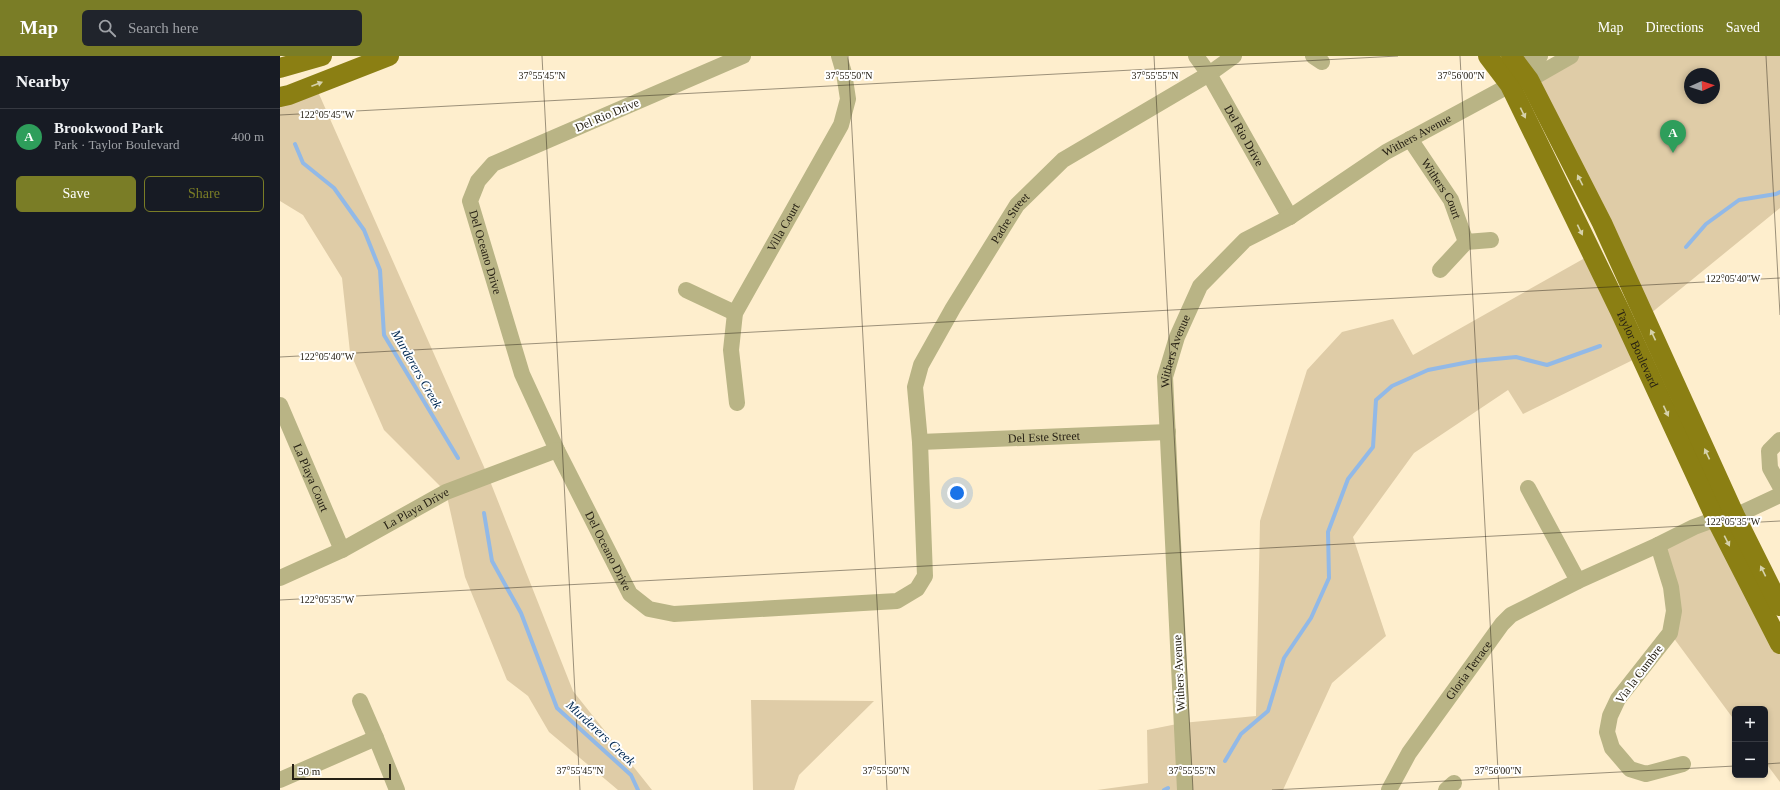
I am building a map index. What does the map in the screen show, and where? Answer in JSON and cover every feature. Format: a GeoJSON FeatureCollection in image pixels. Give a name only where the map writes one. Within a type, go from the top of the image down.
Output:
{"type":"FeatureCollection","features":[{"type":"Feature","properties":{"kind":"main road"},"geometry":{"type":"LineString","coordinates":[[280,68],[322,56]]}},
{"type":"Feature","properties":{"kind":"main road"},"geometry":{"type":"LineString","coordinates":[[280,97],[289,95],[389,56]]}},
{"type":"Feature","properties":{"kind":"main road","name":"Taylor Boulevard"},"geometry":{"type":"LineString","coordinates":[[1488,56],[1510,85],[1620,311],[1716,519],[1780,644]]}},
{"type":"Feature","properties":{"kind":"main road","name":"Taylor Boulevard"},"geometry":{"type":"LineString","coordinates":[[1520,68],[1602,223],[1735,516],[1780,606]]}},
{"type":"Feature","properties":{"kind":"street","name":"Del Rio Drive"},"geometry":{"type":"LineString","coordinates":[[478,181],[494,164],[743,56]]}},
{"type":"Feature","properties":{"kind":"street","name":"Villa Court"},"geometry":{"type":"LineString","coordinates":[[737,402],[731,350],[735,313],[841,125],[848,99],[844,73],[839,56]]}},
{"type":"Feature","properties":{"kind":"street","name":"Del Rio Drive"},"geometry":{"type":"LineString","coordinates":[[1196,56],[1210,74],[1290,217]]}},
{"type":"Feature","properties":{"kind":"street","name":"Padre Street"},"geometry":{"type":"LineString","coordinates":[[920,442],[915,386],[921,365],[1017,205],[1063,160],[1210,74],[1234,56]]}},
{"type":"Feature","properties":{"kind":"street","name":"Withers Avenue"},"geometry":{"type":"LineString","coordinates":[[1185,790],[1165,377],[1176,336],[1200,286],[1246,240],[1290,217],[1386,152],[1510,85],[1520,68],[1540,56]]}},
{"type":"Feature","properties":{"kind":"street","name":"Withers Avenue"},"geometry":{"type":"LineString","coordinates":[[1520,68],[1572,56]]}},
{"type":"Feature","properties":{"kind":"street","name":"Withers Court"},"geometry":{"type":"LineString","coordinates":[[1410,139],[1451,200],[1466,242]]}},
{"type":"Feature","properties":{"kind":"street","name":"Del Oceano Drive"},"geometry":{"type":"LineString","coordinates":[[478,181],[470,201],[522,374],[557,450],[630,594],[649,609],[674,614],[898,601],[907,596],[917,589],[925,576],[920,442]]}},
{"type":"Feature","properties":{"kind":"street"},"geometry":{"type":"LineString","coordinates":[[1440,270],[1466,242],[1491,240]]}},
{"type":"Feature","properties":{"kind":"street"},"geometry":{"type":"LineString","coordinates":[[686,290],[735,313]]}},
{"type":"Feature","properties":{"kind":"street","name":"La Playa Court"},"geometry":{"type":"LineString","coordinates":[[280,406],[342,550]]}},
{"type":"Feature","properties":{"kind":"street","name":"Del Este Street"},"geometry":{"type":"LineString","coordinates":[[920,442],[1168,432]]}},
{"type":"Feature","properties":{"kind":"street"},"geometry":{"type":"LineString","coordinates":[[1780,440],[1769,450],[1770,468],[1780,486]]}},
{"type":"Feature","properties":{"kind":"street","name":"La Playa Drive"},"geometry":{"type":"LineString","coordinates":[[280,578],[342,550],[446,492],[557,450]]}},
{"type":"Feature","properties":{"kind":"street"},"geometry":{"type":"LineString","coordinates":[[1528,488],[1578,580]]}},
{"type":"Feature","properties":{"kind":"street"},"geometry":{"type":"LineString","coordinates":[[1735,516],[1780,495]]}},
{"type":"Feature","properties":{"kind":"street","name":"Gloria Terrace"},"geometry":{"type":"LineString","coordinates":[[1389,790],[1409,753],[1502,624],[1511,615],[1578,580],[1658,545],[1694,527],[1716,519]]}},
{"type":"Feature","properties":{"kind":"street","name":"Via la Cumbre"},"geometry":{"type":"LineString","coordinates":[[1658,545],[1671,587],[1674,611],[1670,633],[1618,699],[1610,716],[1607,732],[1612,748],[1630,769],[1646,774],[1683,764]]}},
{"type":"Feature","properties":{"kind":"street"},"geometry":{"type":"LineString","coordinates":[[360,701],[398,790]]}},
{"type":"Feature","properties":{"kind":"street"},"geometry":{"type":"LineString","coordinates":[[280,780],[376,738]]}},
{"type":"Feature","properties":{"kind":"shaded area"},"geometry":{"type":"Polygon","coordinates":[[[1571,56],[1780,56],[1780,208],[1645,318],[1529,80],[1571,56]]]}},
{"type":"Feature","properties":{"kind":"shaded area"},"geometry":{"type":"Polygon","coordinates":[[[315,85],[488,476],[573,691],[652,790],[618,790],[549,732],[528,696],[507,680],[465,577],[446,492],[384,430],[350,352],[342,278],[303,215],[280,201],[280,97],[315,85]]]}},
{"type":"Feature","properties":{"kind":"shaded area"},"geometry":{"type":"Polygon","coordinates":[[[1592,254],[1641,356],[1523,414],[1508,390],[1414,453],[1353,537],[1386,636],[1332,683],[1283,790],[1097,790],[1148,783],[1147,730],[1182,723],[1256,716],[1260,521],[1307,370],[1342,332],[1393,319],[1413,355],[1592,254]]]}},
{"type":"Feature","properties":{"kind":"shaded area"},"geometry":{"type":"Polygon","coordinates":[[[1716,519],[1780,644],[1780,782],[1768,766],[1768,706],[1732,706],[1732,717],[1670,633],[1658,545],[1716,519]]]}},
{"type":"Feature","properties":{"kind":"shaded area"},"geometry":{"type":"Polygon","coordinates":[[[751,700],[874,701],[799,775],[794,790],[753,790],[751,700]]]}},
{"type":"Feature","properties":{"kind":"waterway","name":"Murderers Creek"},"geometry":{"type":"LineString","coordinates":[[295,144],[303,163],[334,188],[364,230],[380,270],[384,335],[458,458]]}},
{"type":"Feature","properties":{"kind":"waterway"},"geometry":{"type":"LineString","coordinates":[[1686,247],[1706,224],[1739,200],[1780,192]]}},
{"type":"Feature","properties":{"kind":"waterway"},"geometry":{"type":"LineString","coordinates":[[1225,761],[1241,734],[1268,711],[1284,658],[1311,618],[1329,578],[1328,532],[1348,479],[1373,447],[1376,400],[1392,386],[1428,370],[1474,361],[1516,357],[1547,365],[1600,346]]}},
{"type":"Feature","properties":{"kind":"waterway","name":"Murderers Creek"},"geometry":{"type":"LineString","coordinates":[[484,513],[492,561],[521,613],[557,708],[631,775],[638,790]]}},
{"type":"Feature","properties":{"kind":"waterway"},"geometry":{"type":"LineString","coordinates":[[1164,790],[1168,788]]}},
{"type":"Feature","properties":{"kind":"place","name":"Brookwood Park"},"geometry":{"type":"Point","coordinates":[1673,153]}}]}
